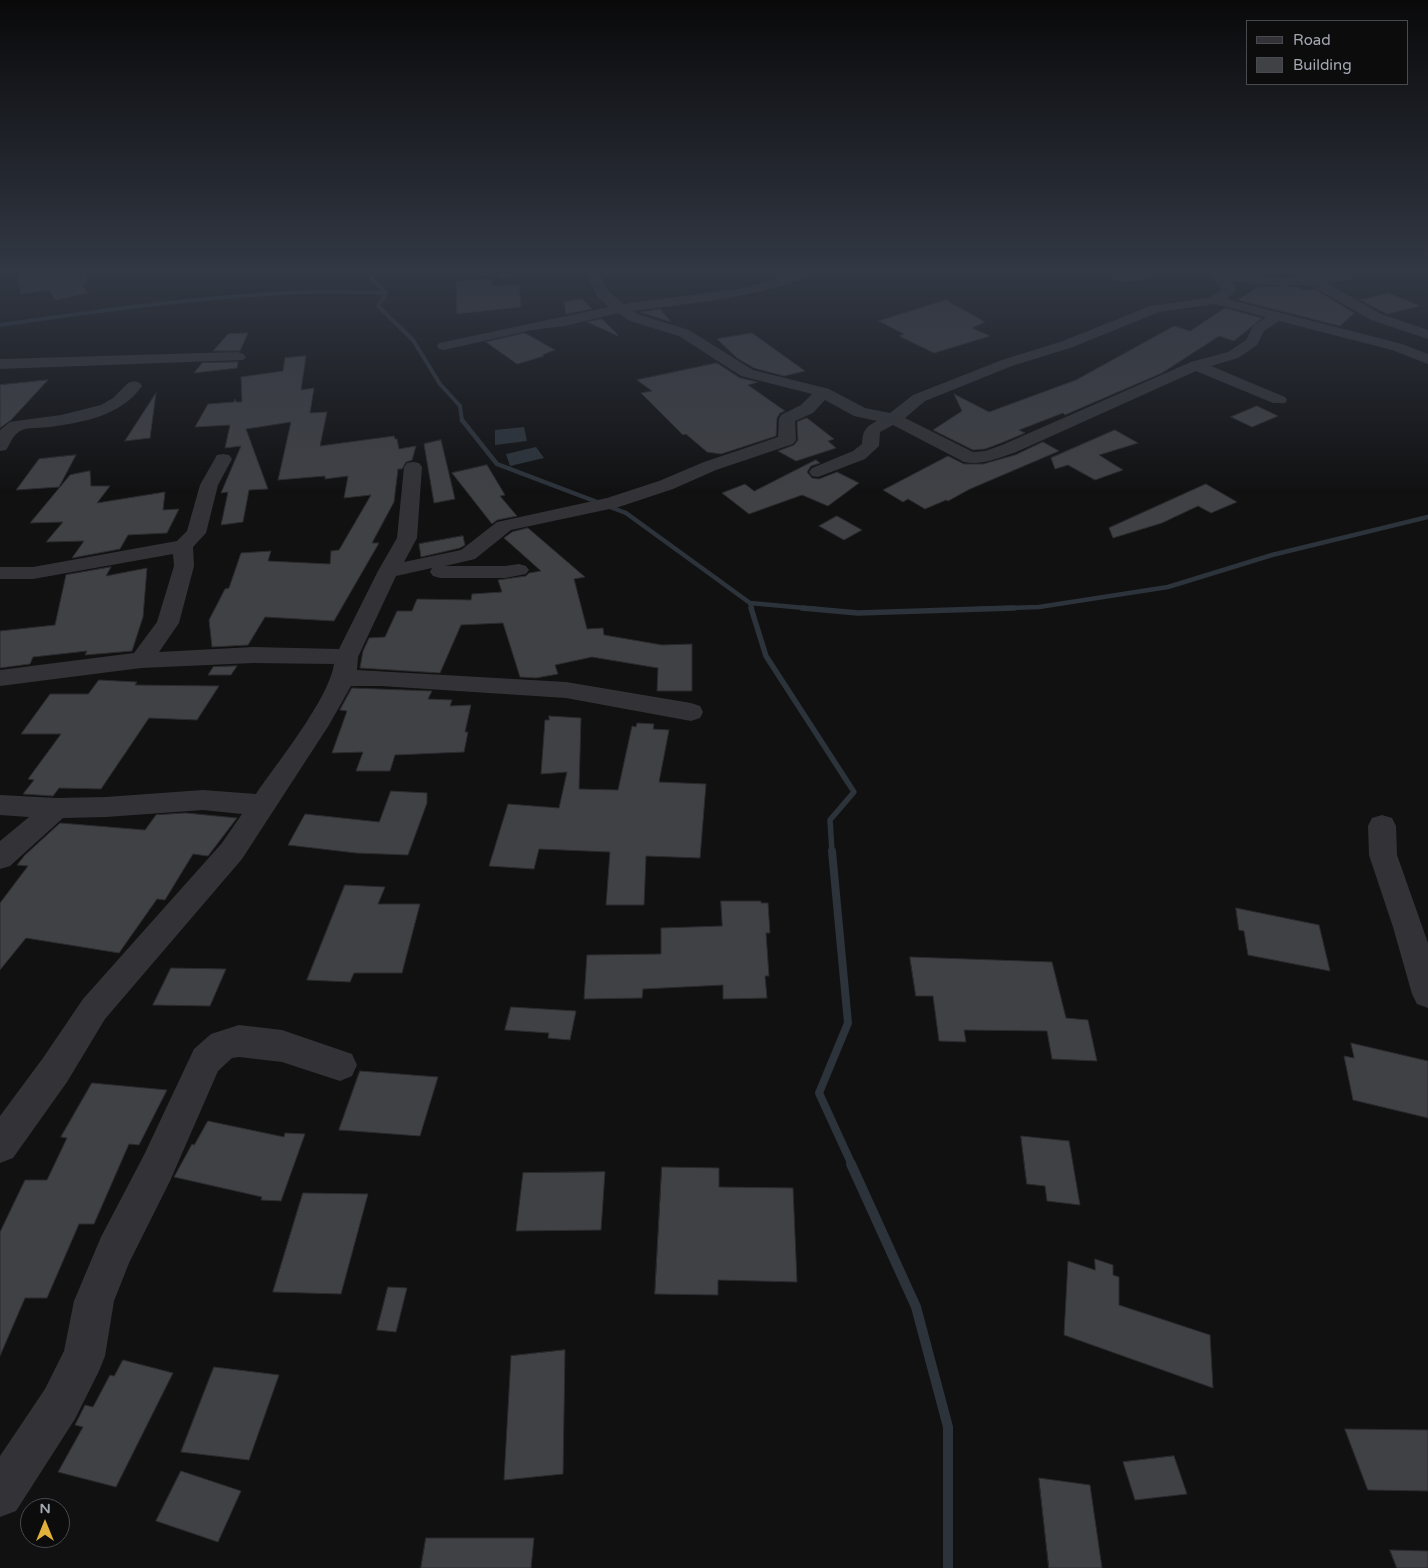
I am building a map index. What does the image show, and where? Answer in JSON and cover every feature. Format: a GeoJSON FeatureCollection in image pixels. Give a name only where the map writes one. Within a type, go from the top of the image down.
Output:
{"type":"FeatureCollection","features":[{"type":"Feature","properties":{"kind":"street"},"geometry":{"type":"LineString","coordinates":[[705,347],[726,362],[747,372],[823,392],[860,412],[893,419],[926,434],[970,458],[988,456],[1008,449],[1196,365],[1233,355],[1244,347]]}},
{"type":"Feature","properties":{"kind":"street"},"geometry":{"type":"LineString","coordinates":[[818,472],[860,456],[870,446],[872,430],[893,419],[919,398],[1007,363],[1058,347]]}},
{"type":"Feature","properties":{"kind":"street"},"geometry":{"type":"LineString","coordinates":[[1396,347],[1428,359]]}},
{"type":"Feature","properties":{"kind":"street"},"geometry":{"type":"LineString","coordinates":[[0,364],[238,357]]}},
{"type":"Feature","properties":{"kind":"street"},"geometry":{"type":"LineString","coordinates":[[1196,365],[1279,400]]}},
{"type":"Feature","properties":{"kind":"street"},"geometry":{"type":"LineString","coordinates":[[0,446],[6,434],[16,426],[61,420],[107,408],[119,401],[134,386]]}},
{"type":"Feature","properties":{"kind":"street"},"geometry":{"type":"LineString","coordinates":[[388,571],[468,555],[504,526],[606,505],[666,485],[710,466],[787,440],[787,419],[807,408],[823,392]]}},
{"type":"Feature","properties":{"kind":"street"},"geometry":{"type":"LineString","coordinates":[[0,573],[33,573],[183,546],[196,533],[209,485],[217,474],[223,459]]}},
{"type":"Feature","properties":{"kind":"street"},"geometry":{"type":"LineString","coordinates":[[0,1145],[55,1070],[94,1009],[232,851],[264,805],[346,668],[388,571],[407,538],[413,467]]}},
{"type":"Feature","properties":{"kind":"street"},"geometry":{"type":"LineString","coordinates":[[141,660],[168,623],[184,566],[183,546]]}},
{"type":"Feature","properties":{"kind":"street"},"geometry":{"type":"LineString","coordinates":[[424,564],[440,572],[506,572],[519,570]]}},
{"type":"Feature","properties":{"kind":"street"},"geometry":{"type":"LineString","coordinates":[[0,678],[141,660],[253,655],[346,668],[390,679],[566,690],[691,712]]}},
{"type":"Feature","properties":{"kind":"street"},"geometry":{"type":"LineString","coordinates":[[0,804],[57,808],[106,807],[203,800],[264,805]]}},
{"type":"Feature","properties":{"kind":"street"},"geometry":{"type":"LineString","coordinates":[[0,858],[57,808]]}},
{"type":"Feature","properties":{"kind":"street"},"geometry":{"type":"LineString","coordinates":[[1382,826],[1383,855],[1408,927],[1428,994]]}},
{"type":"Feature","properties":{"kind":"street"},"geometry":{"type":"LineString","coordinates":[[0,1495],[60,1404],[84,1356],[94,1301],[115,1251],[157,1168],[206,1060],[223,1045],[239,1041],[282,1046],[340,1065]]}},
{"type":"Feature","properties":{"kind":"shaded area"},"geometry":{"type":"Polygon","coordinates":[[[524,427],[527,441],[495,445],[495,430],[524,427]]]}},
{"type":"Feature","properties":{"kind":"shaded area"},"geometry":{"type":"Polygon","coordinates":[[[536,447],[544,458],[510,466],[506,454],[536,447]]]}},
{"type":"Feature","properties":{"kind":"building"},"geometry":{"type":"Polygon","coordinates":[[[216,347],[242,347],[240,351],[213,351],[216,347]]]}},
{"type":"Feature","properties":{"kind":"building"},"geometry":{"type":"Polygon","coordinates":[[[493,347],[550,347],[555,350],[542,355],[544,356],[517,364],[493,347]]]}},
{"type":"Feature","properties":{"kind":"building"},"geometry":{"type":"Polygon","coordinates":[[[726,347],[772,347],[805,371],[784,376],[754,368],[737,358],[726,347]]]}},
{"type":"Feature","properties":{"kind":"building"},"geometry":{"type":"Polygon","coordinates":[[[922,347],[953,347],[934,353],[922,347]]]}},
{"type":"Feature","properties":{"kind":"building"},"geometry":{"type":"Polygon","coordinates":[[[1136,347],[1202,347],[1162,373],[1065,415],[1063,413],[1019,430],[1025,433],[985,449],[973,450],[933,430],[962,411],[954,394],[989,412],[1076,380],[1136,347]]]}},
{"type":"Feature","properties":{"kind":"building"},"geometry":{"type":"Polygon","coordinates":[[[306,356],[301,390],[314,388],[310,413],[327,412],[320,446],[394,436],[397,439],[399,449],[416,446],[412,460],[406,462],[402,469],[398,469],[394,502],[372,543],[379,543],[334,621],[265,617],[248,645],[212,647],[209,620],[225,589],[229,588],[241,553],[271,551],[268,561],[330,564],[331,551],[339,550],[371,495],[344,498],[348,476],[325,479],[325,476],[278,480],[291,422],[246,429],[268,489],[249,490],[243,522],[221,525],[228,492],[221,493],[241,446],[225,448],[230,425],[195,427],[208,404],[234,402],[235,399],[236,402],[242,402],[241,377],[283,371],[285,358],[306,356]]]}},
{"type":"Feature","properties":{"kind":"building"},"geometry":{"type":"Polygon","coordinates":[[[238,362],[237,368],[194,373],[202,363],[238,362]]]}},
{"type":"Feature","properties":{"kind":"building"},"geometry":{"type":"Polygon","coordinates":[[[717,363],[740,378],[758,382],[748,385],[785,411],[780,413],[777,418],[776,436],[721,454],[707,452],[686,434],[683,435],[641,393],[652,391],[637,380],[717,363]]]}},
{"type":"Feature","properties":{"kind":"building"},"geometry":{"type":"Polygon","coordinates":[[[48,380],[11,420],[0,428],[0,385],[48,380]]]}},
{"type":"Feature","properties":{"kind":"building"},"geometry":{"type":"Polygon","coordinates":[[[156,393],[150,438],[125,441],[156,393]]]}},
{"type":"Feature","properties":{"kind":"building"},"geometry":{"type":"Polygon","coordinates":[[[1257,406],[1278,416],[1252,427],[1231,417],[1257,406]]]}},
{"type":"Feature","properties":{"kind":"building"},"geometry":{"type":"Polygon","coordinates":[[[807,418],[834,439],[828,441],[836,448],[796,461],[778,451],[794,445],[798,440],[797,422],[807,418]]]}},
{"type":"Feature","properties":{"kind":"building"},"geometry":{"type":"Polygon","coordinates":[[[1115,430],[1138,443],[1099,455],[1123,470],[1095,480],[1068,465],[1055,469],[1051,458],[1115,430]]]}},
{"type":"Feature","properties":{"kind":"building"},"geometry":{"type":"Polygon","coordinates":[[[441,440],[455,499],[434,503],[424,444],[441,440]]]}},
{"type":"Feature","properties":{"kind":"building"},"geometry":{"type":"Polygon","coordinates":[[[1043,442],[1059,451],[970,489],[948,501],[946,500],[925,509],[908,499],[903,502],[883,490],[948,456],[964,464],[983,464],[1015,455],[1043,442]]]}},
{"type":"Feature","properties":{"kind":"building"},"geometry":{"type":"Polygon","coordinates":[[[76,455],[59,487],[16,490],[39,459],[76,455]]]}},
{"type":"Feature","properties":{"kind":"building"},"geometry":{"type":"Polygon","coordinates":[[[816,460],[820,463],[811,466],[807,472],[812,478],[819,479],[837,472],[859,483],[828,506],[802,495],[749,514],[722,493],[745,484],[754,491],[816,460]]]}},
{"type":"Feature","properties":{"kind":"building"},"geometry":{"type":"Polygon","coordinates":[[[487,465],[505,495],[500,496],[517,516],[497,520],[492,524],[452,473],[487,465]]]}},
{"type":"Feature","properties":{"kind":"building"},"geometry":{"type":"Polygon","coordinates":[[[90,471],[91,486],[110,486],[97,503],[165,492],[163,510],[179,509],[167,533],[128,535],[120,549],[72,558],[84,541],[46,542],[63,522],[30,523],[70,475],[90,471]]]}},
{"type":"Feature","properties":{"kind":"building"},"geometry":{"type":"Polygon","coordinates":[[[1206,484],[1237,502],[1211,513],[1198,506],[1162,523],[1113,538],[1109,528],[1206,484]]]}},
{"type":"Feature","properties":{"kind":"building"},"geometry":{"type":"Polygon","coordinates":[[[837,516],[862,530],[844,540],[819,526],[837,516]]]}},
{"type":"Feature","properties":{"kind":"building"},"geometry":{"type":"Polygon","coordinates":[[[528,528],[585,577],[574,579],[587,629],[603,628],[604,635],[662,645],[692,644],[692,691],[657,691],[658,668],[592,657],[555,665],[558,674],[536,678],[520,677],[503,623],[461,625],[440,673],[360,668],[363,651],[369,638],[385,637],[397,611],[412,611],[417,599],[471,600],[472,594],[502,592],[498,580],[526,576],[529,573],[541,571],[504,538],[512,532],[528,528]]]}},
{"type":"Feature","properties":{"kind":"building"},"geometry":{"type":"Polygon","coordinates":[[[463,536],[465,545],[460,548],[421,557],[419,544],[463,536]]]}},
{"type":"Feature","properties":{"kind":"building"},"geometry":{"type":"Polygon","coordinates":[[[111,567],[106,576],[147,568],[143,617],[132,651],[85,655],[87,651],[33,657],[30,664],[0,668],[0,631],[55,625],[66,575],[111,567]]]}},
{"type":"Feature","properties":{"kind":"building"},"geometry":{"type":"Polygon","coordinates":[[[237,666],[231,675],[208,675],[213,667],[237,666]]]}},
{"type":"Feature","properties":{"kind":"building"},"geometry":{"type":"Polygon","coordinates":[[[99,680],[137,682],[135,685],[219,686],[197,720],[149,718],[101,789],[59,788],[53,796],[23,794],[34,780],[28,779],[61,734],[21,734],[50,694],[88,694],[99,680]]]}},
{"type":"Feature","properties":{"kind":"building"},"geometry":{"type":"Polygon","coordinates":[[[352,688],[432,691],[428,699],[452,700],[450,706],[471,705],[465,732],[468,732],[464,752],[395,755],[390,771],[356,771],[363,752],[332,753],[347,711],[340,710],[352,688]]]}},
{"type":"Feature","properties":{"kind":"building"},"geometry":{"type":"Polygon","coordinates":[[[549,716],[581,718],[579,789],[618,790],[632,726],[636,727],[637,723],[654,724],[653,729],[669,730],[659,782],[706,784],[700,858],[646,856],[644,905],[606,905],[610,852],[539,849],[534,869],[489,866],[508,804],[559,808],[567,772],[541,774],[545,720],[549,720],[549,716]]]}},
{"type":"Feature","properties":{"kind":"building"},"geometry":{"type":"Polygon","coordinates":[[[391,791],[427,793],[427,803],[408,855],[356,853],[288,845],[305,814],[379,822],[391,791]]]}},
{"type":"Feature","properties":{"kind":"building"},"geometry":{"type":"Polygon","coordinates":[[[186,813],[237,818],[208,856],[193,854],[165,900],[157,899],[119,953],[26,938],[0,970],[0,903],[28,866],[17,865],[25,855],[60,823],[145,830],[156,815],[186,813]]]}},
{"type":"Feature","properties":{"kind":"building"},"geometry":{"type":"Polygon","coordinates":[[[345,885],[385,887],[378,904],[420,904],[402,973],[354,973],[350,982],[307,980],[345,885]]]}},
{"type":"Feature","properties":{"kind":"building"},"geometry":{"type":"Polygon","coordinates":[[[721,901],[761,901],[761,903],[768,903],[770,933],[766,933],[769,976],[765,976],[767,998],[723,999],[723,985],[643,989],[642,998],[584,999],[587,955],[661,954],[661,928],[722,926],[721,901]]]}},
{"type":"Feature","properties":{"kind":"building"},"geometry":{"type":"Polygon","coordinates":[[[1236,908],[1319,925],[1330,971],[1248,955],[1244,931],[1239,930],[1236,908]]]}},
{"type":"Feature","properties":{"kind":"building"},"geometry":{"type":"Polygon","coordinates":[[[910,957],[1052,962],[1066,1018],[1088,1020],[1097,1061],[1052,1059],[1047,1031],[964,1030],[966,1042],[939,1041],[933,996],[916,996],[910,957]]]}},
{"type":"Feature","properties":{"kind":"building"},"geometry":{"type":"Polygon","coordinates":[[[171,968],[226,969],[210,1006],[153,1005],[171,968]]]}},
{"type":"Feature","properties":{"kind":"building"},"geometry":{"type":"Polygon","coordinates":[[[511,1007],[576,1011],[570,1040],[548,1038],[549,1033],[505,1030],[511,1007]]]}},
{"type":"Feature","properties":{"kind":"building"},"geometry":{"type":"Polygon","coordinates":[[[1351,1043],[1428,1061],[1428,1118],[1353,1100],[1344,1056],[1354,1058],[1351,1043]]]}},
{"type":"Feature","properties":{"kind":"building"},"geometry":{"type":"Polygon","coordinates":[[[360,1071],[438,1077],[420,1136],[339,1130],[360,1071]]]}},
{"type":"Feature","properties":{"kind":"building"},"geometry":{"type":"Polygon","coordinates":[[[92,1083],[167,1090],[139,1145],[129,1144],[94,1224],[79,1224],[47,1298],[25,1298],[0,1356],[0,1232],[25,1180],[47,1180],[67,1138],[61,1137],[92,1083]]]}},
{"type":"Feature","properties":{"kind":"building"},"geometry":{"type":"Polygon","coordinates":[[[208,1121],[284,1137],[285,1133],[305,1134],[281,1201],[261,1200],[262,1197],[174,1177],[192,1144],[194,1145],[208,1121]]]}},
{"type":"Feature","properties":{"kind":"building"},"geometry":{"type":"Polygon","coordinates":[[[1021,1136],[1069,1141],[1080,1205],[1047,1201],[1045,1186],[1027,1184],[1021,1136]]]}},
{"type":"Feature","properties":{"kind":"building"},"geometry":{"type":"Polygon","coordinates":[[[662,1167],[719,1168],[719,1187],[793,1188],[797,1282],[718,1280],[718,1295],[655,1294],[662,1167]]]}},
{"type":"Feature","properties":{"kind":"building"},"geometry":{"type":"Polygon","coordinates":[[[605,1172],[601,1230],[516,1231],[523,1173],[605,1172]]]}},
{"type":"Feature","properties":{"kind":"building"},"geometry":{"type":"Polygon","coordinates":[[[303,1193],[368,1194],[341,1294],[273,1292],[303,1193]]]}},
{"type":"Feature","properties":{"kind":"building"},"geometry":{"type":"Polygon","coordinates":[[[1095,1259],[1113,1265],[1113,1275],[1119,1277],[1119,1305],[1210,1335],[1213,1388],[1064,1335],[1068,1261],[1095,1270],[1095,1259]]]}},
{"type":"Feature","properties":{"kind":"building"},"geometry":{"type":"Polygon","coordinates":[[[388,1287],[407,1288],[396,1332],[377,1330],[388,1287]]]}},
{"type":"Feature","properties":{"kind":"building"},"geometry":{"type":"Polygon","coordinates":[[[565,1350],[563,1474],[504,1480],[511,1356],[565,1350]]]}},
{"type":"Feature","properties":{"kind":"building"},"geometry":{"type":"Polygon","coordinates":[[[123,1360],[173,1373],[116,1487],[58,1472],[83,1427],[75,1425],[85,1405],[93,1407],[110,1375],[114,1376],[123,1360]]]}},
{"type":"Feature","properties":{"kind":"building"},"geometry":{"type":"Polygon","coordinates":[[[214,1367],[279,1375],[249,1460],[181,1452],[214,1367]]]}},
{"type":"Feature","properties":{"kind":"building"},"geometry":{"type":"Polygon","coordinates":[[[1345,1429],[1428,1430],[1428,1491],[1368,1490],[1345,1429]]]}},
{"type":"Feature","properties":{"kind":"building"},"geometry":{"type":"Polygon","coordinates":[[[1174,1456],[1187,1494],[1135,1500],[1123,1462],[1174,1456]]]}},
{"type":"Feature","properties":{"kind":"building"},"geometry":{"type":"Polygon","coordinates":[[[181,1471],[241,1491],[218,1542],[156,1521],[181,1471]]]}},
{"type":"Feature","properties":{"kind":"building"},"geometry":{"type":"Polygon","coordinates":[[[1039,1478],[1090,1485],[1102,1568],[1049,1568],[1039,1478]]]}},
{"type":"Feature","properties":{"kind":"building"},"geometry":{"type":"Polygon","coordinates":[[[426,1538],[534,1538],[531,1568],[421,1568],[426,1538]]]}},
{"type":"Feature","properties":{"kind":"building"},"geometry":{"type":"Polygon","coordinates":[[[1390,1550],[1428,1551],[1428,1568],[1397,1568],[1390,1550]]]}},
{"type":"Feature","properties":{"kind":"waterway"},"geometry":{"type":"LineString","coordinates":[[417,347],[440,384],[460,406],[462,421]]}},
{"type":"Feature","properties":{"kind":"waterway"},"geometry":{"type":"LineString","coordinates":[[462,420],[497,464],[626,513],[750,603]]}},
{"type":"Feature","properties":{"kind":"waterway"},"geometry":{"type":"LineString","coordinates":[[976,609],[1039,607],[1168,587],[1272,555],[1428,517]]}},
{"type":"Feature","properties":{"kind":"waterway"},"geometry":{"type":"LineString","coordinates":[[750,603],[816,609]]}},
{"type":"Feature","properties":{"kind":"waterway"},"geometry":{"type":"LineString","coordinates":[[750,603],[752,609]]}},
{"type":"Feature","properties":{"kind":"waterway"},"geometry":{"type":"LineString","coordinates":[[751,608],[766,656],[854,792],[830,820],[832,852]]}},
{"type":"Feature","properties":{"kind":"waterway"},"geometry":{"type":"LineString","coordinates":[[802,608],[858,613],[1014,608]]}},
{"type":"Feature","properties":{"kind":"waterway"},"geometry":{"type":"LineString","coordinates":[[832,851],[848,1023],[819,1093],[852,1165]]}},
{"type":"Feature","properties":{"kind":"waterway"},"geometry":{"type":"LineString","coordinates":[[851,1164],[916,1307],[948,1427],[948,1568]]}}]}
